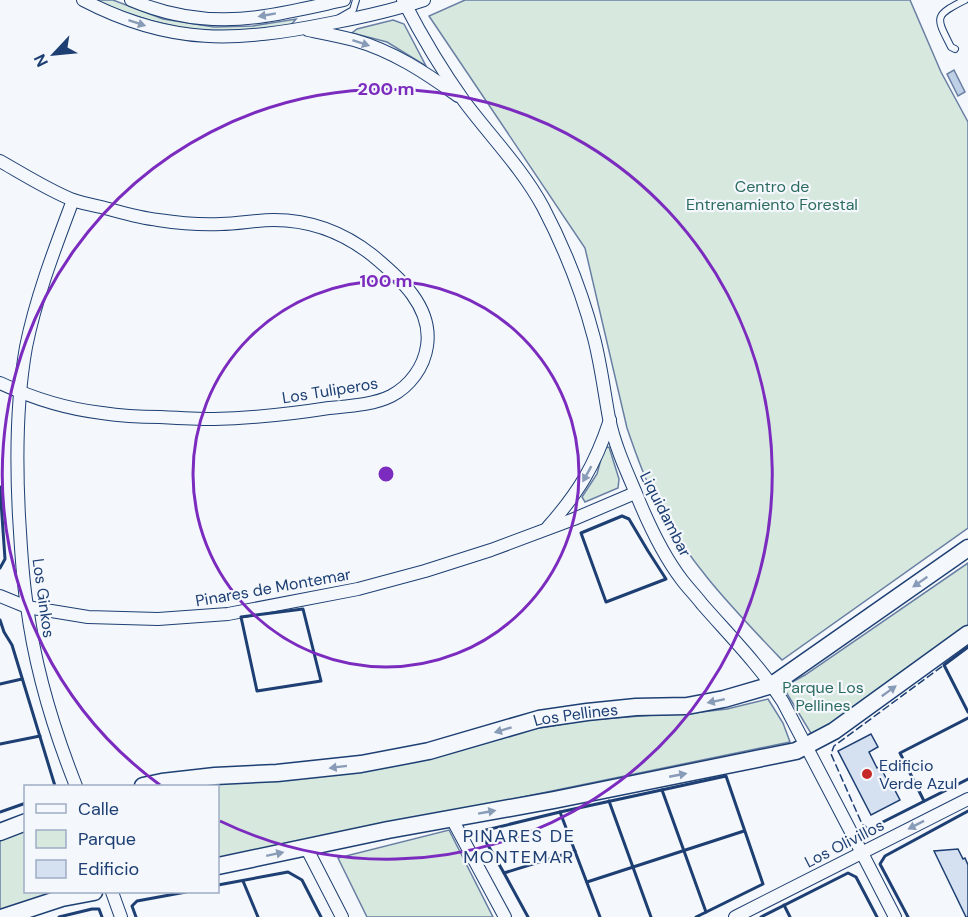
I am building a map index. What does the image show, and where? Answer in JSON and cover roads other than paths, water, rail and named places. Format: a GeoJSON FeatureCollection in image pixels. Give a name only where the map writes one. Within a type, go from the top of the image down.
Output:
{"type":"FeatureCollection","features":[{"type":"Feature","properties":{"kind":"main road","name":"Los Pellines"},"geometry":{"type":"LineString","coordinates":[[147,785],[215,776],[277,773],[361,764],[429,751],[539,719],[636,707],[687,706],[724,699],[772,685],[968,549]]}},
{"type":"Feature","properties":{"kind":"main road"},"geometry":{"type":"LineString","coordinates":[[219,866],[796,751],[834,730],[968,634]]}},
{"type":"Feature","properties":{"kind":"main road"},"geometry":{"type":"LineString","coordinates":[[0,831],[24,823]]}},
{"type":"Feature","properties":{"kind":"main road"},"geometry":{"type":"LineString","coordinates":[[4,917],[85,893]]}},
{"type":"Feature","properties":{"kind":"street"},"geometry":{"type":"LineString","coordinates":[[83,0],[124,19],[146,26],[214,37],[246,36],[304,29],[385,12],[405,3],[424,0]]}},
{"type":"Feature","properties":{"kind":"street"},"geometry":{"type":"LineString","coordinates":[[131,0],[176,14],[197,18],[228,19],[259,17],[345,0]]}},
{"type":"Feature","properties":{"kind":"street","name":"Liquidambar"},"geometry":{"type":"LineString","coordinates":[[405,3],[419,30],[464,101],[533,189],[559,239],[589,319],[610,420],[626,470],[659,542],[681,579],[742,648],[783,702],[895,917]]}},
{"type":"Feature","properties":{"kind":"street","name":"Liquidambar"},"geometry":{"type":"LineString","coordinates":[[304,29],[355,40],[378,48],[428,75],[464,101]]}},
{"type":"Feature","properties":{"kind":"street","name":"Los Tuliperos"},"geometry":{"type":"LineString","coordinates":[[0,161],[73,200],[123,213],[158,220],[223,225],[274,220],[306,224],[335,232],[373,256],[399,279],[420,306],[427,327],[424,359],[413,378],[388,397],[354,405],[282,415],[212,419],[101,413],[47,401],[0,383]]}},
{"type":"Feature","properties":{"kind":"street","name":"Los Ginkos"},"geometry":{"type":"LineString","coordinates":[[73,200],[35,310],[26,348],[19,392],[16,463],[22,561],[27,607],[38,667],[63,754],[76,785]]}},
{"type":"Feature","properties":{"kind":"street","name":"Pinares de Montemar"},"geometry":{"type":"LineString","coordinates":[[546,530],[567,506],[588,472],[610,420]]}},
{"type":"Feature","properties":{"kind":"street","name":"Pinares de Montemar"},"geometry":{"type":"LineString","coordinates":[[0,596],[27,607],[76,615],[123,619],[193,618],[228,614],[358,589],[425,571],[546,530],[635,493]]}},
{"type":"Feature","properties":{"kind":"street","name":"Los Olivillos"},"geometry":{"type":"LineString","coordinates":[[735,917],[968,799]]}},
{"type":"Feature","properties":{"kind":"street"},"geometry":{"type":"LineString","coordinates":[[452,819],[505,917]]}},
{"type":"Feature","properties":{"kind":"street"},"geometry":{"type":"LineString","coordinates":[[306,847],[342,917]]}},
{"type":"Feature","properties":{"kind":"street"},"geometry":{"type":"LineString","coordinates":[[113,893],[121,917]]}},
{"type":"Feature","properties":{"kind":"lane"},"geometry":{"type":"LineString","coordinates":[[328,24],[353,10],[356,0]]}},
{"type":"Feature","properties":{"kind":"lane"},"geometry":{"type":"LineString","coordinates":[[955,49],[951,47],[939,22],[940,17],[944,10],[965,0]]}},
{"type":"Feature","properties":{"kind":"water"},"geometry":{"type":"Polygon","coordinates":[[[954,70],[965,92],[958,96],[947,74],[954,70]]]}},
{"type":"Feature","properties":{"kind":"place","name":"Edificio Verde Azul"},"geometry":{"type":"Point","coordinates":[867,774]}},
{"type":"Feature","properties":{"kind":"district","name":"PINARES DE MONTEMAR"},"geometry":{"type":"Point","coordinates":[519,846]}},
{"type":"Feature","properties":{"kind":"park label","name":"Centro de Entrenamiento Forestal"},"geometry":{"type":"Point","coordinates":[772,195]}},
{"type":"Feature","properties":{"kind":"park label","name":"Parque Los Pellines"},"geometry":{"type":"Point","coordinates":[823,696]}}]}
